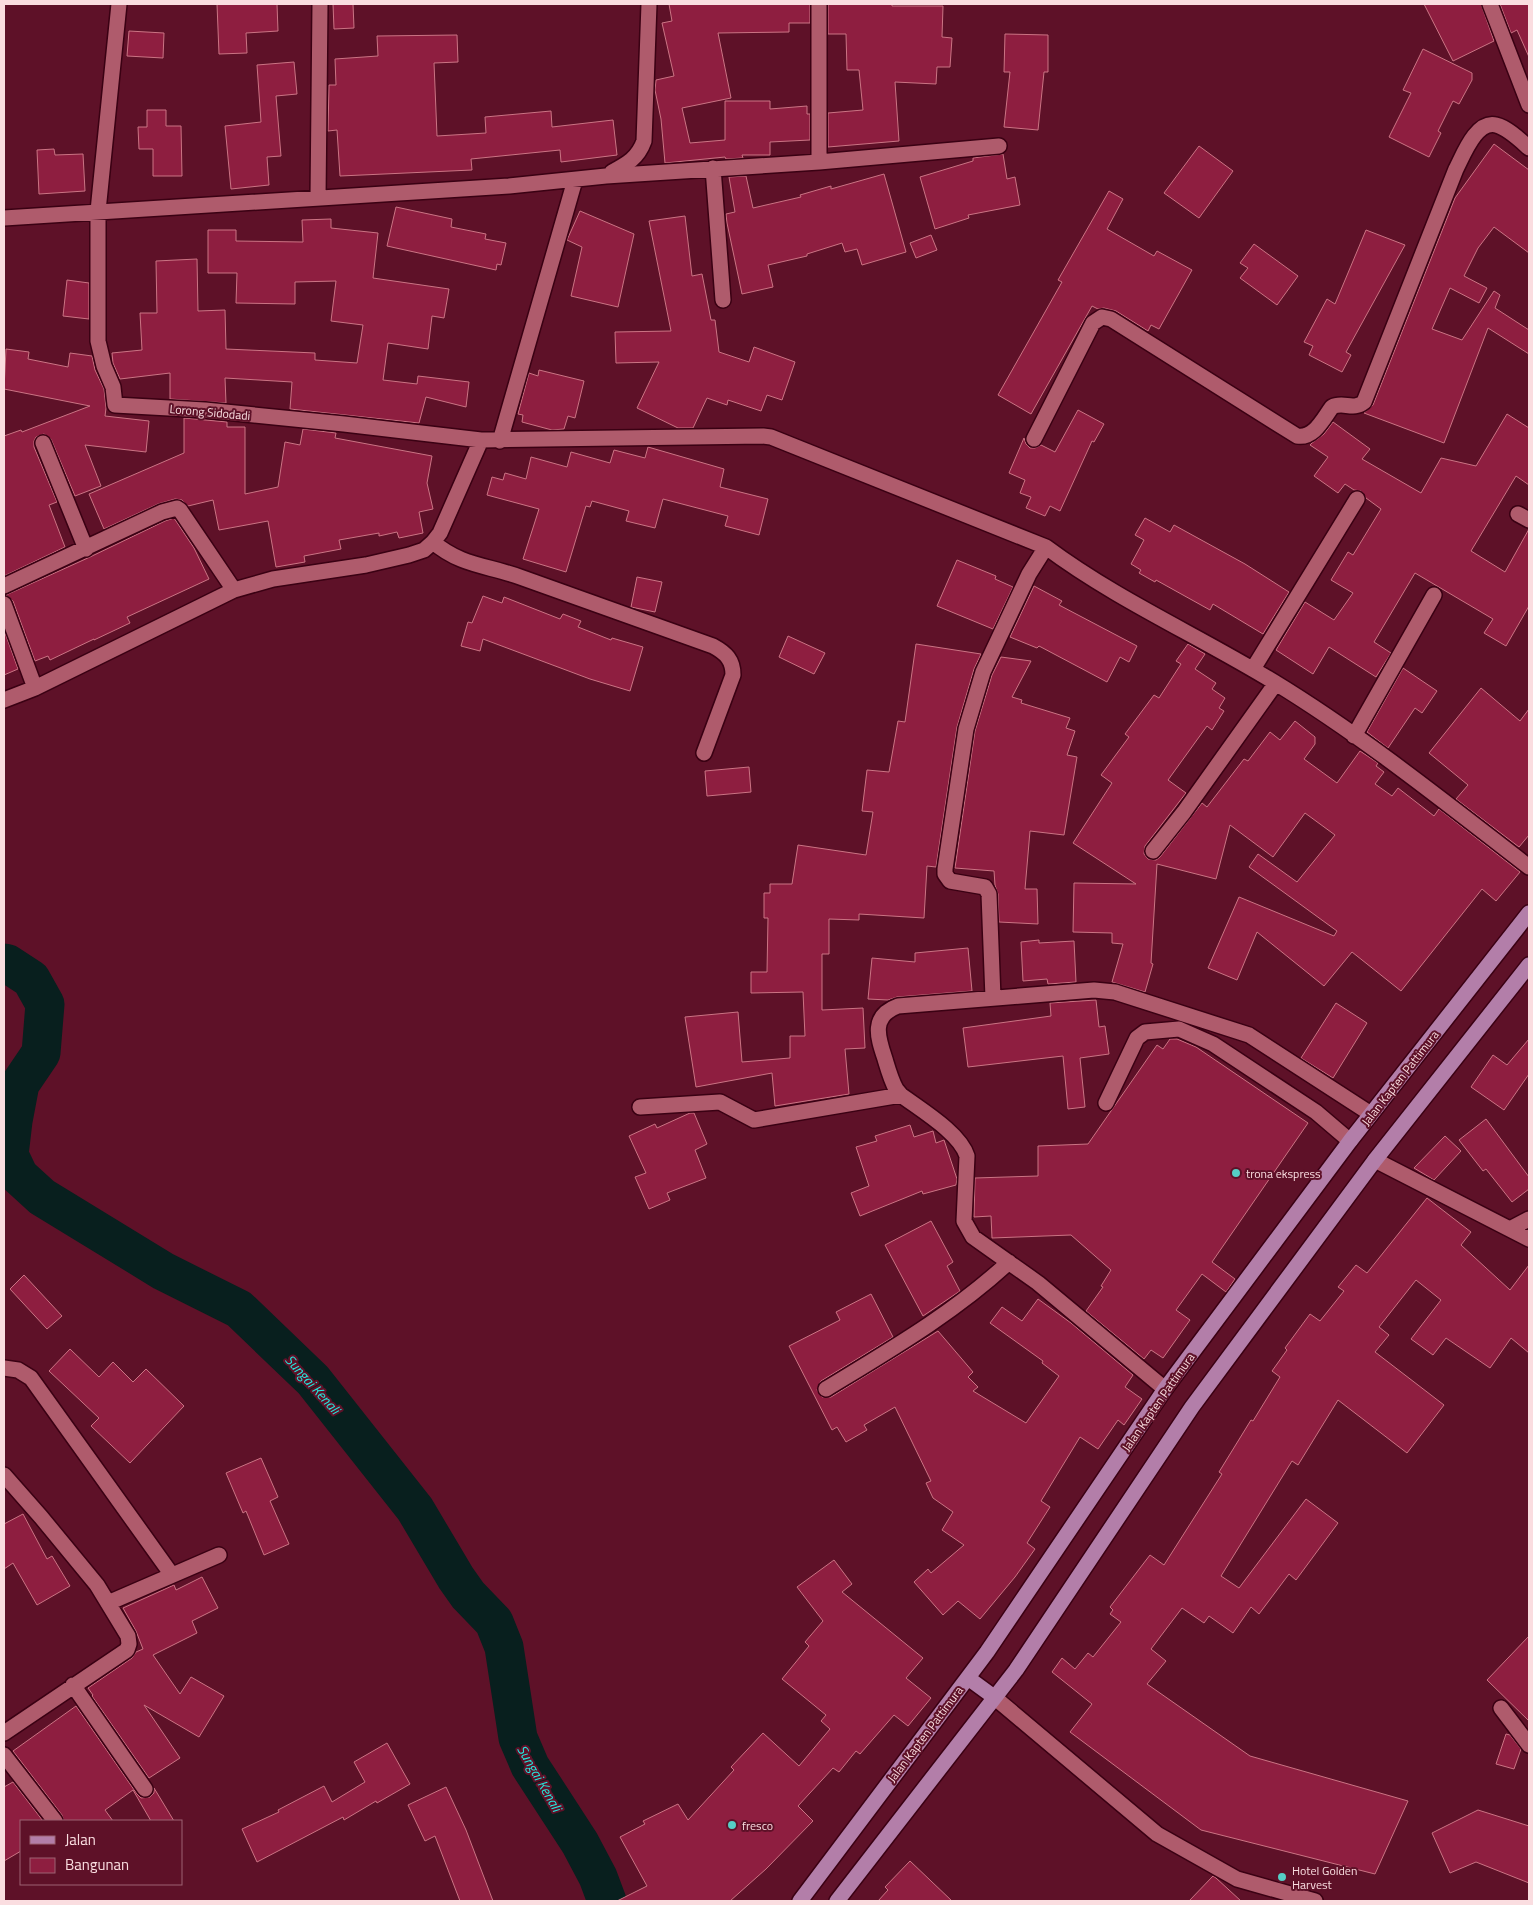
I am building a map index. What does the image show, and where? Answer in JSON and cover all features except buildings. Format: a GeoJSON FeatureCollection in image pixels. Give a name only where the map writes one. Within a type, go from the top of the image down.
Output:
{"type":"FeatureCollection","features":[{"type":"Feature","properties":{"kind":"main road","name":"Jalan Kapten Pattimura"},"geometry":{"type":"LineString","coordinates":[[800,1901],[987,1652],[1166,1389],[1350,1141],[1529,913]]}},
{"type":"Feature","properties":{"kind":"main road"},"geometry":{"type":"LineString","coordinates":[[837,1901],[1016,1670],[1192,1408],[1375,1160],[1529,965]]}},
{"type":"Feature","properties":{"kind":"main road"},"geometry":{"type":"LineString","coordinates":[[968,1678],[994,1697]]}},
{"type":"Feature","properties":{"kind":"street"},"geometry":{"type":"LineString","coordinates":[[98,211],[119,4]]}},
{"type":"Feature","properties":{"kind":"street"},"geometry":{"type":"LineString","coordinates":[[318,198],[320,4]]}},
{"type":"Feature","properties":{"kind":"street"},"geometry":{"type":"LineString","coordinates":[[606,176],[628,164],[636,156],[644,141],[649,4]]}},
{"type":"Feature","properties":{"kind":"street"},"geometry":{"type":"LineString","coordinates":[[819,4],[819,162]]}},
{"type":"Feature","properties":{"kind":"street"},"geometry":{"type":"LineString","coordinates":[[1490,4],[1529,105]]}},
{"type":"Feature","properties":{"kind":"street"},"geometry":{"type":"LineString","coordinates":[[1034,440],[1094,323],[1102,317],[1111,319],[1297,436],[1302,437],[1312,433],[1332,407],[1336,405],[1359,406],[1364,402],[1456,169],[1470,141],[1482,128],[1496,124],[1529,148]]}},
{"type":"Feature","properties":{"kind":"street"},"geometry":{"type":"LineString","coordinates":[[4,218],[508,186],[606,176],[819,162],[999,146]]}},
{"type":"Feature","properties":{"kind":"street"},"geometry":{"type":"LineString","coordinates":[[713,168],[723,300]]}},
{"type":"Feature","properties":{"kind":"street"},"geometry":{"type":"LineString","coordinates":[[500,441],[575,180]]}},
{"type":"Feature","properties":{"kind":"street","name":"Lorong Sidodadi"},"geometry":{"type":"LineString","coordinates":[[98,211],[98,341],[104,366],[113,387],[115,405],[205,410],[500,441],[771,437],[1046,547],[1079,572],[1276,683],[1412,776],[1529,867]]}},
{"type":"Feature","properties":{"kind":"street"},"geometry":{"type":"LineString","coordinates":[[4,700],[35,688],[234,590],[273,579],[366,565],[418,553],[433,542],[440,533],[482,440]]}},
{"type":"Feature","properties":{"kind":"street"},"geometry":{"type":"LineString","coordinates":[[42,443],[86,549]]}},
{"type":"Feature","properties":{"kind":"street"},"geometry":{"type":"LineString","coordinates":[[1253,669],[1357,499]]}},
{"type":"Feature","properties":{"kind":"street"},"geometry":{"type":"LineString","coordinates":[[4,586],[162,512],[177,508],[234,590]]}},
{"type":"Feature","properties":{"kind":"street"},"geometry":{"type":"LineString","coordinates":[[433,542],[447,553],[470,563],[508,573],[714,646],[729,656],[733,667],[733,675],[704,753]]}},
{"type":"Feature","properties":{"kind":"street"},"geometry":{"type":"LineString","coordinates":[[993,998],[989,894],[986,888],[950,880],[945,874],[945,869],[966,729],[983,672],[1029,574],[1046,547]]}},
{"type":"Feature","properties":{"kind":"street"},"geometry":{"type":"LineString","coordinates":[[1354,736],[1434,595]]}},
{"type":"Feature","properties":{"kind":"street"},"geometry":{"type":"LineString","coordinates":[[4,604],[35,688]]}},
{"type":"Feature","properties":{"kind":"street"},"geometry":{"type":"LineString","coordinates":[[1154,852],[1276,683]]}},
{"type":"Feature","properties":{"kind":"street"},"geometry":{"type":"LineString","coordinates":[[1166,1389],[1038,1283],[973,1237],[964,1221],[967,1156],[965,1149],[954,1136],[902,1095],[893,1084],[878,1036],[878,1026],[884,1014],[898,1006],[1094,990],[1115,992],[1249,1035],[1371,1114]]}},
{"type":"Feature","properties":{"kind":"street"},"geometry":{"type":"LineString","coordinates":[[1106,1103],[1137,1038],[1145,1032],[1179,1030],[1213,1044],[1316,1112],[1350,1141]]}},
{"type":"Feature","properties":{"kind":"street"},"geometry":{"type":"LineString","coordinates":[[640,1107],[720,1102],[754,1120],[902,1095]]}},
{"type":"Feature","properties":{"kind":"street"},"geometry":{"type":"LineString","coordinates":[[1375,1160],[1529,1239]]}},
{"type":"Feature","properties":{"kind":"street"},"geometry":{"type":"LineString","coordinates":[[1510,1229],[1529,1219]]}},
{"type":"Feature","properties":{"kind":"street"},"geometry":{"type":"LineString","coordinates":[[826,1389],[914,1336],[984,1286],[1008,1262]]}},
{"type":"Feature","properties":{"kind":"street"},"geometry":{"type":"LineString","coordinates":[[4,1368],[18,1370],[31,1378],[172,1575]]}},
{"type":"Feature","properties":{"kind":"street"},"geometry":{"type":"LineString","coordinates":[[4,1475],[97,1585],[128,1636],[127,1650],[4,1733]]}},
{"type":"Feature","properties":{"kind":"street"},"geometry":{"type":"LineString","coordinates":[[108,1603],[219,1555]]}},
{"type":"Feature","properties":{"kind":"street"},"geometry":{"type":"LineString","coordinates":[[73,1685],[145,1789]]}},
{"type":"Feature","properties":{"kind":"street"},"geometry":{"type":"LineString","coordinates":[[994,1697],[1156,1834],[1237,1879],[1295,1899],[1315,1901]]}},
{"type":"Feature","properties":{"kind":"street"},"geometry":{"type":"LineString","coordinates":[[1501,1708],[1529,1745]]}},
{"type":"Feature","properties":{"kind":"street"},"geometry":{"type":"LineString","coordinates":[[4,1755],[54,1820]]}},
{"type":"Feature","properties":{"kind":"waterway","name":"Sungai Kenali"},"geometry":{"type":"LineString","coordinates":[[4,963],[31,979],[45,1004],[41,1053],[20,1084],[13,1121],[9,1155],[19,1176],[42,1197],[163,1271],[239,1309],[313,1380],[415,1509],[468,1595],[494,1622],[504,1647],[518,1738],[530,1766],[580,1843],[598,1877],[607,1901]]}},
{"type":"Feature","properties":{"kind":"place","name":"trona ekspress"},"geometry":{"type":"Point","coordinates":[1236,1173]}},
{"type":"Feature","properties":{"kind":"place","name":"fresco"},"geometry":{"type":"Point","coordinates":[732,1825]}},
{"type":"Feature","properties":{"kind":"place","name":"Hotel Golden Harvest"},"geometry":{"type":"Point","coordinates":[1282,1877]}}]}
